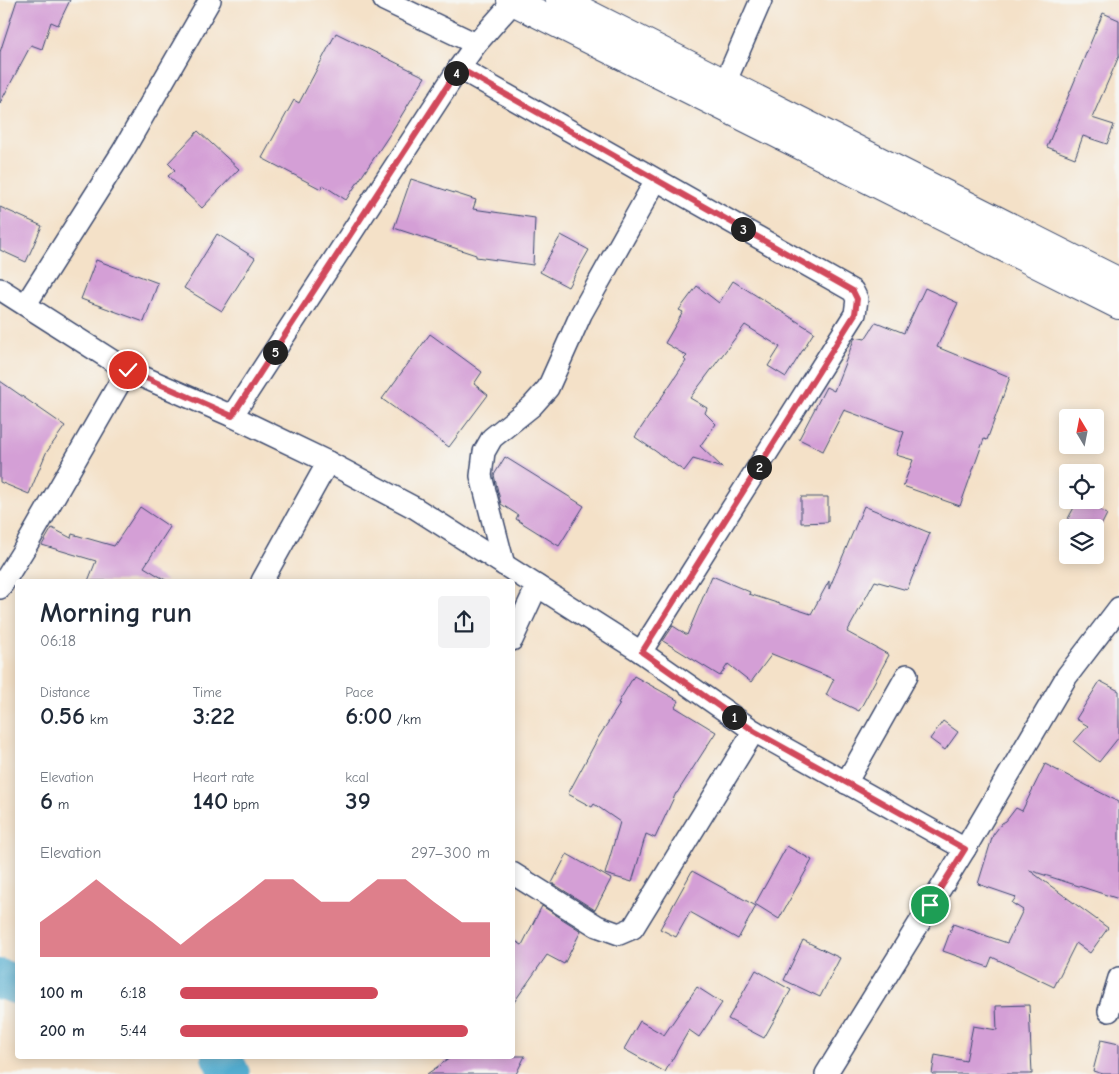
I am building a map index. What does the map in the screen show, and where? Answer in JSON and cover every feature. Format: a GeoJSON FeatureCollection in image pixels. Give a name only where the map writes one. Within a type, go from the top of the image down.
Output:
{"type":"FeatureCollection","features":[{"type":"Feature","properties":{"kind":"main road"},"geometry":{"type":"LineString","coordinates":[[560,0],[725,83],[899,183],[1119,305]]}},
{"type":"Feature","properties":{"kind":"main road"},"geometry":{"type":"LineString","coordinates":[[512,1],[899,183],[1119,282]]}},
{"type":"Feature","properties":{"kind":"street"},"geometry":{"type":"LineString","coordinates":[[26,304],[122,151],[210,0]]}},
{"type":"Feature","properties":{"kind":"street"},"geometry":{"type":"LineString","coordinates":[[384,0],[476,44]]}},
{"type":"Feature","properties":{"kind":"street"},"geometry":{"type":"LineString","coordinates":[[725,83],[761,0]]}},
{"type":"Feature","properties":{"kind":"street"},"geometry":{"type":"LineString","coordinates":[[232,416],[459,68],[476,44],[512,1]]}},
{"type":"Feature","properties":{"kind":"street"},"geometry":{"type":"LineString","coordinates":[[459,68],[853,291],[857,299],[855,314],[642,652]]}},
{"type":"Feature","properties":{"kind":"street"},"geometry":{"type":"LineString","coordinates":[[504,565],[481,476],[484,452],[492,438],[532,406],[548,388],[581,314],[656,180]]}},
{"type":"Feature","properties":{"kind":"street"},"geometry":{"type":"LineString","coordinates":[[0,289],[128,370],[232,416],[328,462],[415,508],[642,652],[754,731],[965,849]]}},
{"type":"Feature","properties":{"kind":"street"},"geometry":{"type":"LineString","coordinates":[[0,588],[128,370]]}},
{"type":"Feature","properties":{"kind":"street"},"geometry":{"type":"LineString","coordinates":[[263,579],[328,462]]}},
{"type":"Feature","properties":{"kind":"street"},"geometry":{"type":"LineString","coordinates":[[515,634],[537,586]]}},
{"type":"Feature","properties":{"kind":"street"},"geometry":{"type":"LineString","coordinates":[[826,1074],[965,849],[1067,676],[1119,608]]}},
{"type":"Feature","properties":{"kind":"street"},"geometry":{"type":"LineString","coordinates":[[846,783],[907,675]]}},
{"type":"Feature","properties":{"kind":"street"},"geometry":{"type":"LineString","coordinates":[[515,875],[598,926],[619,934],[633,928],[754,731]]}},
{"type":"Feature","properties":{"kind":"street"},"geometry":{"type":"LineString","coordinates":[[1109,1011],[1119,978]]}},
{"type":"Feature","properties":{"kind":"building"},"geometry":{"type":"Polygon","coordinates":[[[17,0],[70,0],[58,25],[51,22],[42,49],[31,45],[0,103],[0,52],[17,0]]]}},
{"type":"Feature","properties":{"kind":"building"},"geometry":{"type":"Polygon","coordinates":[[[1103,13],[1119,20],[1119,56],[1092,118],[1114,125],[1107,144],[1083,136],[1075,158],[1047,147],[1103,13]]]}},
{"type":"Feature","properties":{"kind":"building"},"geometry":{"type":"Polygon","coordinates":[[[336,33],[425,77],[346,200],[323,185],[321,189],[262,158],[294,100],[299,103],[336,33]]]}},
{"type":"Feature","properties":{"kind":"building"},"geometry":{"type":"Polygon","coordinates":[[[198,131],[239,169],[202,208],[168,176],[175,170],[168,163],[198,131]]]}},
{"type":"Feature","properties":{"kind":"building"},"geometry":{"type":"Polygon","coordinates":[[[411,179],[476,200],[473,209],[535,218],[533,265],[476,257],[476,255],[394,228],[411,179]]]}},
{"type":"Feature","properties":{"kind":"building"},"geometry":{"type":"Polygon","coordinates":[[[0,207],[42,226],[26,262],[0,250],[0,207]]]}},
{"type":"Feature","properties":{"kind":"building"},"geometry":{"type":"Polygon","coordinates":[[[217,234],[255,258],[222,311],[184,288],[217,234]]]}},
{"type":"Feature","properties":{"kind":"building"},"geometry":{"type":"Polygon","coordinates":[[[561,235],[589,250],[568,287],[540,272],[561,235]]]}},
{"type":"Feature","properties":{"kind":"building"},"geometry":{"type":"Polygon","coordinates":[[[96,260],[158,283],[144,322],[81,299],[96,260]]]}},
{"type":"Feature","properties":{"kind":"building"},"geometry":{"type":"Polygon","coordinates":[[[733,281],[814,332],[786,377],[768,366],[780,347],[745,325],[690,398],[707,408],[705,413],[716,424],[700,446],[723,468],[693,459],[684,471],[635,437],[686,361],[684,359],[687,356],[665,343],[683,312],[679,310],[697,286],[719,303],[733,281]]]}},
{"type":"Feature","properties":{"kind":"building"},"geometry":{"type":"Polygon","coordinates":[[[925,288],[958,303],[937,347],[1010,377],[987,440],[984,439],[960,506],[903,486],[913,460],[896,455],[904,432],[844,410],[823,451],[799,439],[826,387],[834,391],[855,337],[865,339],[876,322],[904,333],[925,288]]]}},
{"type":"Feature","properties":{"kind":"building"},"geometry":{"type":"Polygon","coordinates":[[[430,334],[482,372],[474,384],[488,395],[449,447],[382,399],[430,334]]]}},
{"type":"Feature","properties":{"kind":"building"},"geometry":{"type":"Polygon","coordinates":[[[0,381],[65,426],[46,453],[29,494],[0,482],[0,381]]]}},
{"type":"Feature","properties":{"kind":"building"},"geometry":{"type":"Polygon","coordinates":[[[505,457],[584,506],[559,546],[516,519],[518,515],[501,504],[494,475],[505,457]]]}},
{"type":"Feature","properties":{"kind":"building"},"geometry":{"type":"Polygon","coordinates":[[[801,497],[828,497],[828,522],[801,523],[801,497]]]}},
{"type":"Feature","properties":{"kind":"building"},"geometry":{"type":"Polygon","coordinates":[[[864,506],[930,533],[907,590],[875,581],[847,632],[889,655],[859,711],[826,695],[834,679],[772,654],[751,682],[728,664],[720,676],[663,641],[673,626],[687,635],[712,576],[750,592],[749,594],[811,614],[829,581],[829,589],[864,506]]]}},
{"type":"Feature","properties":{"kind":"building"},"geometry":{"type":"Polygon","coordinates":[[[140,507],[170,527],[144,567],[164,579],[89,579],[96,561],[42,545],[52,528],[71,538],[72,534],[114,546],[140,507]]]}},
{"type":"Feature","properties":{"kind":"building"},"geometry":{"type":"Polygon","coordinates":[[[1073,509],[1098,509],[1107,514],[1104,520],[1068,519],[1073,509]]]}},
{"type":"Feature","properties":{"kind":"building"},"geometry":{"type":"Polygon","coordinates":[[[634,676],[679,701],[675,707],[716,732],[676,793],[655,838],[646,834],[632,882],[605,874],[620,822],[594,804],[592,807],[568,794],[634,676]]]}},
{"type":"Feature","properties":{"kind":"building"},"geometry":{"type":"Polygon","coordinates":[[[1100,681],[1119,691],[1119,737],[1099,762],[1074,742],[1088,726],[1076,719],[1100,681]]]}},
{"type":"Feature","properties":{"kind":"building"},"geometry":{"type":"Polygon","coordinates":[[[943,721],[958,732],[945,750],[930,739],[943,721]]]}},
{"type":"Feature","properties":{"kind":"building"},"geometry":{"type":"Polygon","coordinates":[[[1045,764],[1119,802],[1119,899],[1029,870],[1108,928],[1090,953],[1076,943],[1054,987],[992,957],[988,967],[943,951],[953,924],[1007,943],[1023,910],[1012,903],[1016,897],[978,884],[993,835],[1016,808],[1022,811],[1045,764]]]}},
{"type":"Feature","properties":{"kind":"building"},"geometry":{"type":"Polygon","coordinates":[[[787,846],[812,860],[779,919],[755,904],[787,846]]]}},
{"type":"Feature","properties":{"kind":"building"},"geometry":{"type":"Polygon","coordinates":[[[567,854],[611,879],[595,910],[552,883],[567,854]]]}},
{"type":"Feature","properties":{"kind":"building"},"geometry":{"type":"Polygon","coordinates":[[[692,871],[756,906],[738,939],[690,912],[676,937],[660,929],[692,871]]]}},
{"type":"Feature","properties":{"kind":"building"},"geometry":{"type":"Polygon","coordinates":[[[542,906],[581,931],[564,964],[547,955],[515,1001],[515,941],[522,945],[542,906]]]}},
{"type":"Feature","properties":{"kind":"building"},"geometry":{"type":"Polygon","coordinates":[[[803,940],[840,958],[820,997],[784,980],[803,940]]]}},
{"type":"Feature","properties":{"kind":"building"},"geometry":{"type":"Polygon","coordinates":[[[756,970],[791,990],[764,1038],[728,1019],[756,970]]]}},
{"type":"Feature","properties":{"kind":"building"},"geometry":{"type":"Polygon","coordinates":[[[697,987],[722,1003],[699,1037],[689,1030],[665,1072],[624,1049],[640,1021],[664,1035],[697,987]]]}},
{"type":"Feature","properties":{"kind":"building"},"geometry":{"type":"Polygon","coordinates":[[[1029,1005],[1032,1074],[932,1074],[935,1055],[966,1061],[973,1026],[997,1030],[996,1006],[1029,1005]]]}},
{"type":"Feature","properties":{"kind":"building"},"geometry":{"type":"Polygon","coordinates":[[[1101,1040],[1119,1044],[1119,1074],[1103,1074],[1093,1071],[1101,1040]]]}},
{"type":"Feature","properties":{"kind":"building"},"geometry":{"type":"Polygon","coordinates":[[[515,1056],[525,1056],[516,1074],[427,1074],[449,1059],[515,1059],[515,1056]]]}},
{"type":"Feature","properties":{"kind":"waterway"},"geometry":{"type":"LineString","coordinates":[[0,979],[15,984]]}},
{"type":"Feature","properties":{"kind":"waterway"},"geometry":{"type":"LineString","coordinates":[[222,1059],[230,1074]]}},
{"type":"Feature","properties":{"kind":"route"},"geometry":{"type":"LineString","coordinates":[[128,370],[232,416],[459,68],[853,291],[857,299],[855,314],[642,652],[754,731],[965,849],[930,905]]}}]}
